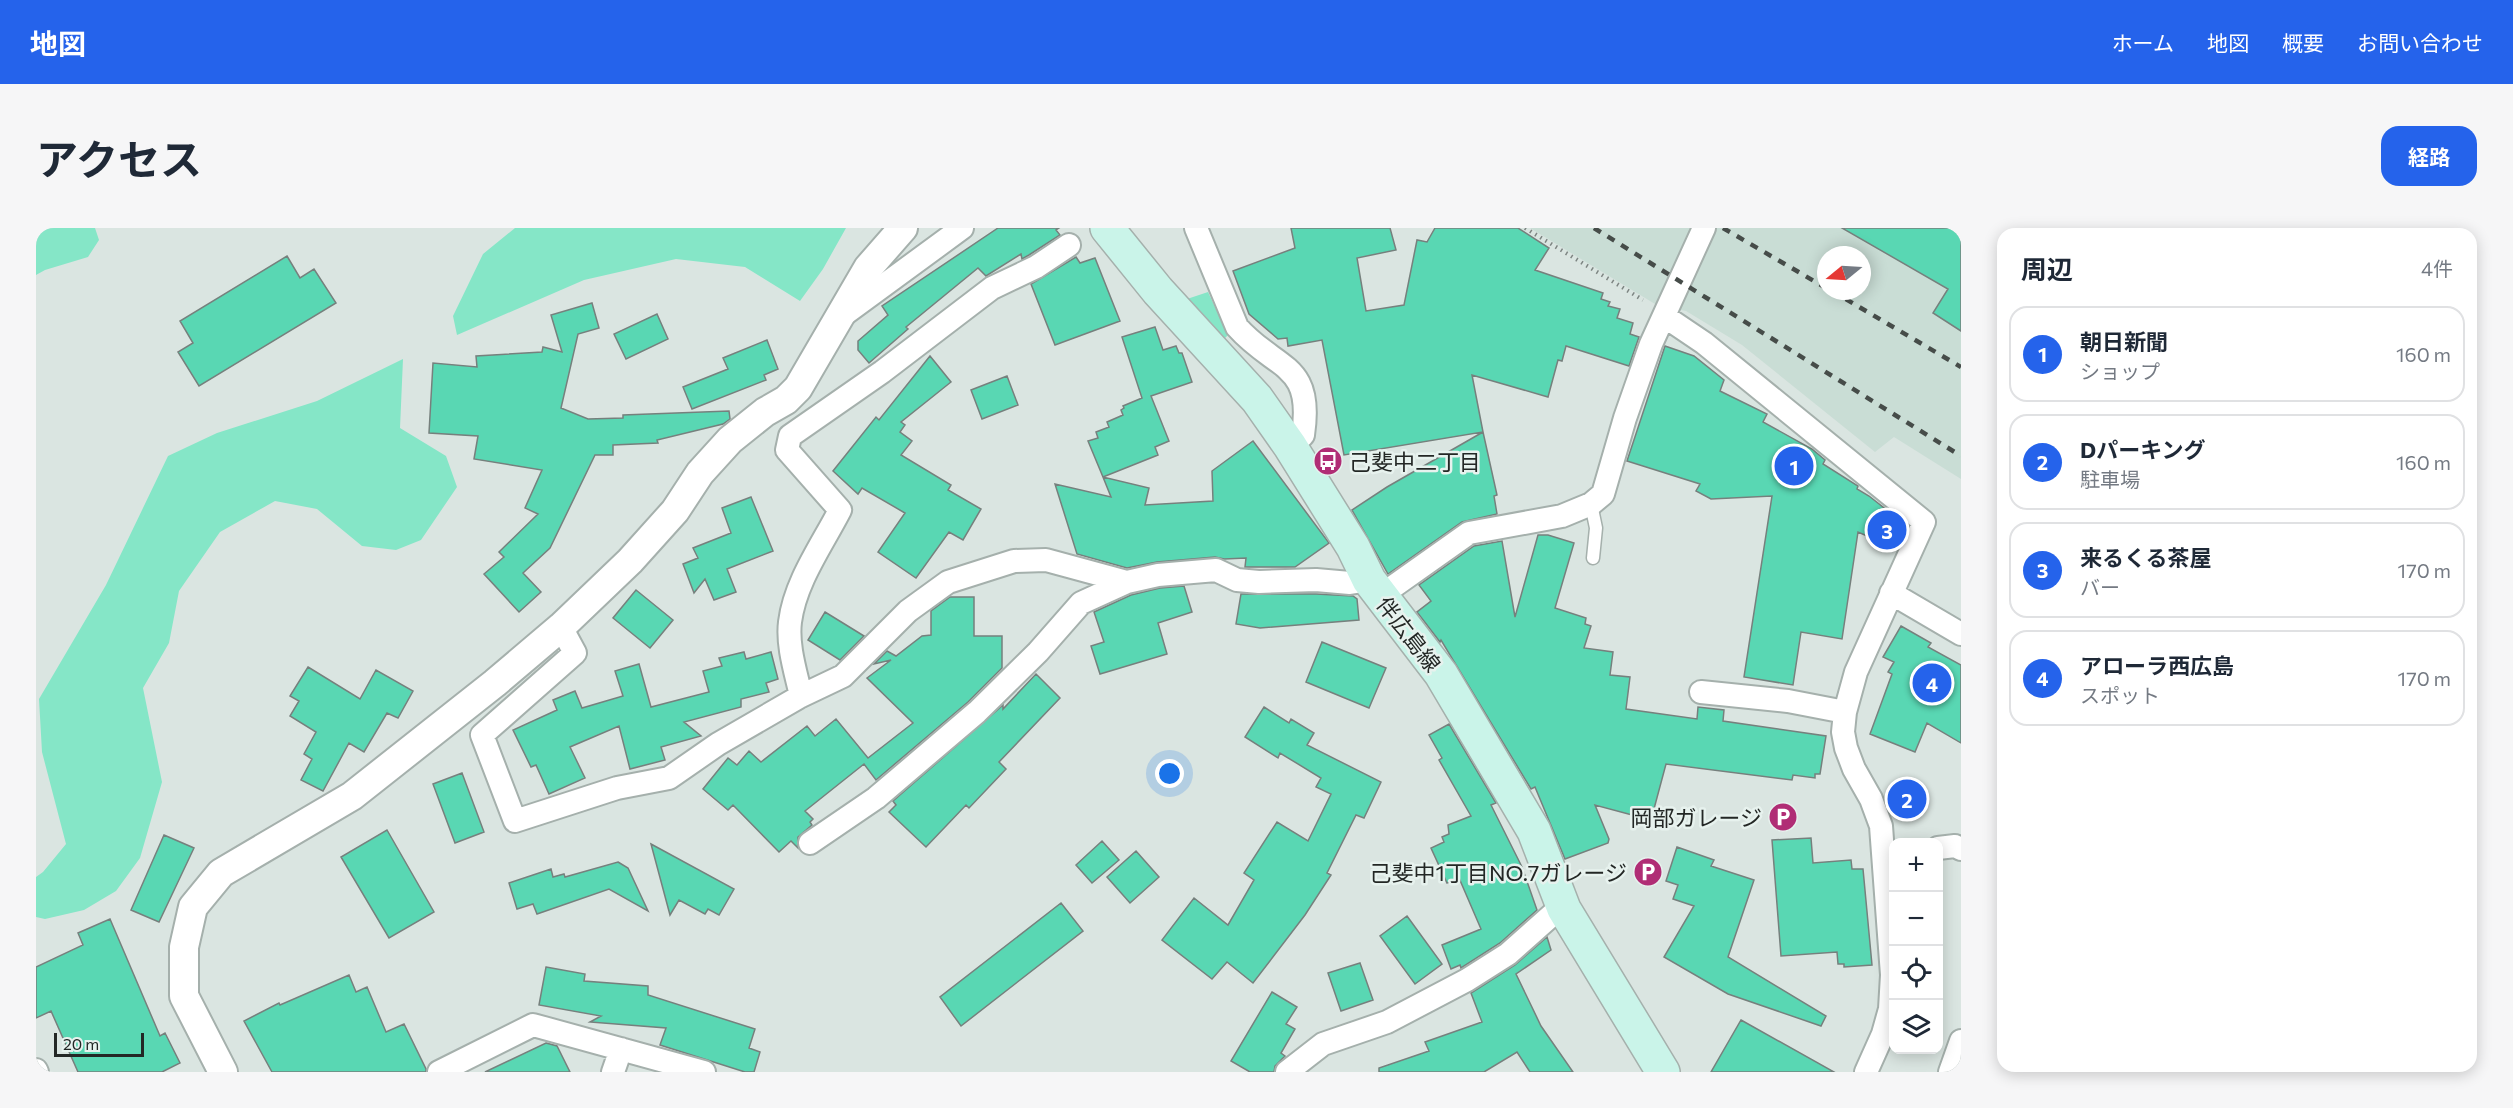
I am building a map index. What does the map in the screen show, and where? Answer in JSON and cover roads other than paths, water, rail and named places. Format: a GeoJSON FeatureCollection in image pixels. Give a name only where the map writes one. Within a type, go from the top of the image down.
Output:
{"type":"FeatureCollection","features":[{"type":"Feature","properties":{"kind":"main road","name":"伴広島線"},"geometry":{"type":"LineString","coordinates":[[1107,228],[1158,291],[1257,399],[1290,446],[1353,547],[1375,588],[1441,674],[1534,831],[1564,909],[1663,1072]]}},
{"type":"Feature","properties":{"kind":"street"},"geometry":{"type":"LineString","coordinates":[[223,1072],[184,996],[184,947],[193,907],[221,873],[352,796],[495,683],[561,627],[630,561],[675,511],[700,474],[730,440],[765,412],[786,400],[798,388],[868,268],[903,228]]}},
{"type":"Feature","properties":{"kind":"street"},"geometry":{"type":"LineString","coordinates":[[836,321],[962,228]]}},
{"type":"Feature","properties":{"kind":"street"},"geometry":{"type":"LineString","coordinates":[[1196,228],[1237,327],[1246,338],[1292,371],[1300,382],[1305,397],[1305,425],[1303,435],[1290,446]]}},
{"type":"Feature","properties":{"kind":"street"},"geometry":{"type":"LineString","coordinates":[[810,843],[876,798],[977,712],[1038,652],[1080,603],[1127,582],[1158,575],[1216,570],[1237,580],[1259,582],[1316,580],[1375,588],[1469,533],[1563,516],[1591,504],[1602,494],[1651,344],[1704,228]]}},
{"type":"Feature","properties":{"kind":"street"},"geometry":{"type":"LineString","coordinates":[[801,696],[793,659],[790,622],[801,583],[840,510],[787,450],[790,436],[909,352],[992,288],[1036,267],[1069,245]]}},
{"type":"Feature","properties":{"kind":"street"},"geometry":{"type":"LineString","coordinates":[[1664,316],[1713,351],[1924,522],[1856,672],[1845,712],[1846,748],[1854,769],[1871,800],[1889,852]]}},
{"type":"Feature","properties":{"kind":"street"},"geometry":{"type":"LineString","coordinates":[[561,627],[575,653],[482,735],[515,821],[617,788],[669,778],[718,744],[801,696],[843,676],[908,611],[948,582],[1014,561],[1046,560],[1127,582]]}},
{"type":"Feature","properties":{"kind":"street"},"geometry":{"type":"LineString","coordinates":[[1891,593],[1961,634]]}},
{"type":"Feature","properties":{"kind":"street"},"geometry":{"type":"LineString","coordinates":[[1701,692],[1788,701],[1845,712]]}},
{"type":"Feature","properties":{"kind":"street"},"geometry":{"type":"LineString","coordinates":[[1943,847],[1956,846],[1961,849]]}},
{"type":"Feature","properties":{"kind":"street"},"geometry":{"type":"LineString","coordinates":[[1866,1072],[1883,1034],[1890,1009],[1892,975],[1890,892]]}},
{"type":"Feature","properties":{"kind":"street"},"geometry":{"type":"LineString","coordinates":[[1287,1072],[1323,1044],[1387,1022],[1467,980],[1508,954],[1553,914],[1564,909]]}},
{"type":"Feature","properties":{"kind":"street"},"geometry":{"type":"LineString","coordinates":[[438,1072],[533,1025],[704,1072]]}},
{"type":"Feature","properties":{"kind":"street"},"geometry":{"type":"LineString","coordinates":[[1950,1072],[1961,1041]]}},
{"type":"Feature","properties":{"kind":"street"},"geometry":{"type":"LineString","coordinates":[[613,1072],[621,1049]]}},
{"type":"Feature","properties":{"kind":"lane"},"geometry":{"type":"LineString","coordinates":[[1591,504],[1596,528],[1593,558]]}},
{"type":"Feature","properties":{"kind":"railway"},"geometry":{"type":"LineString","coordinates":[[1594,228],[1961,456]]}},
{"type":"Feature","properties":{"kind":"railway"},"geometry":{"type":"LineString","coordinates":[[1723,228],[1817,283]]}},
{"type":"Feature","properties":{"kind":"railway"},"geometry":{"type":"LineString","coordinates":[[1847,300],[1961,367]]}},
{"type":"Feature","properties":{"kind":"place","name":"己斐中二丁目"},"geometry":{"type":"Point","coordinates":[1328,461]}},
{"type":"Feature","properties":{"kind":"place","name":"朝日新聞"},"geometry":{"type":"Point","coordinates":[1794,466]}},
{"type":"Feature","properties":{"kind":"place","name":"来るくる茶屋"},"geometry":{"type":"Point","coordinates":[1887,530]}},
{"type":"Feature","properties":{"kind":"place","name":"アローラ西広島"},"geometry":{"type":"Point","coordinates":[1932,683]}},
{"type":"Feature","properties":{"kind":"place","name":"Dパーキング"},"geometry":{"type":"Point","coordinates":[1907,799]}},
{"type":"Feature","properties":{"kind":"place","name":"岡部ガレージ"},"geometry":{"type":"Point","coordinates":[1783,817]}},
{"type":"Feature","properties":{"kind":"place","name":"己斐中1丁目NO.7ガレージ"},"geometry":{"type":"Point","coordinates":[1648,872]}}]}
